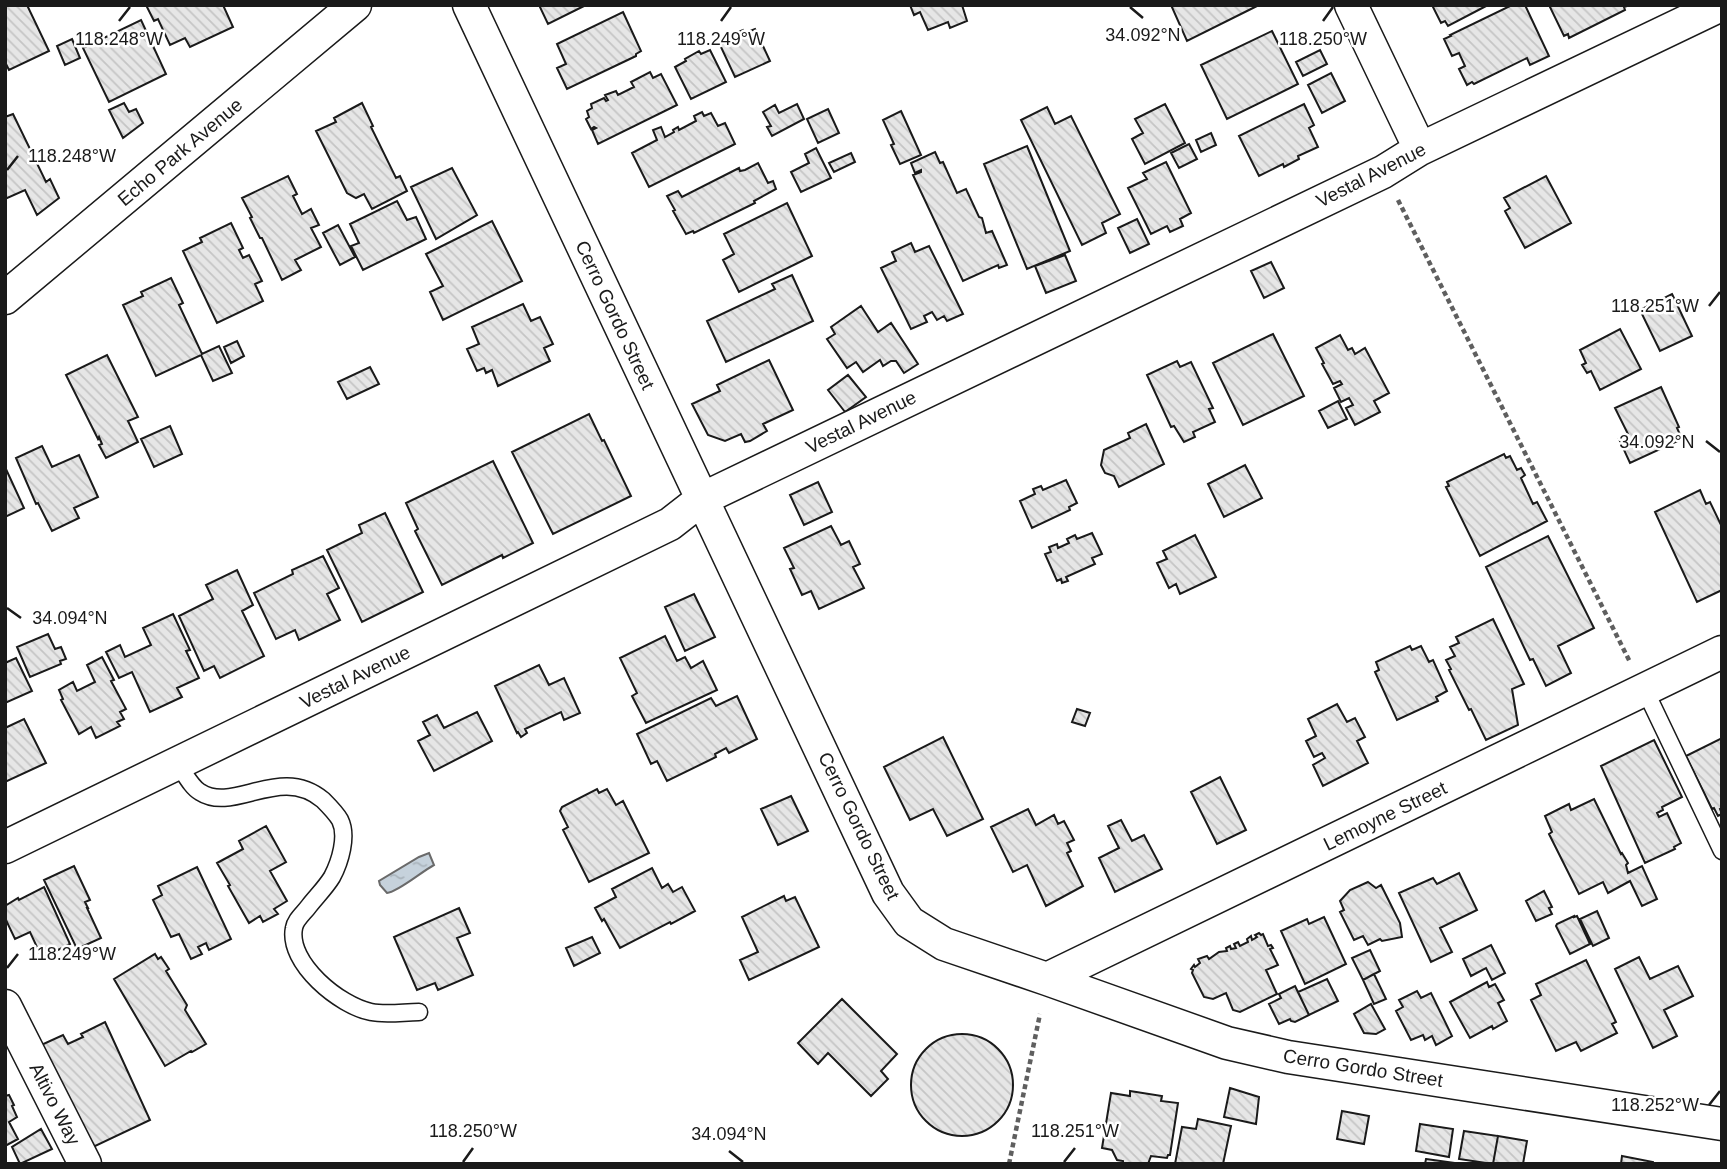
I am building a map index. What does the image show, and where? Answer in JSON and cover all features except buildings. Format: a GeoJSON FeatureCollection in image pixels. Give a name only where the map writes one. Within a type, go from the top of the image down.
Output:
{"type":"FeatureCollection","features":[{"type":"Feature","properties":{"kind":"street","name":"Echo Park Avenue"},"geometry":{"type":"LineString","coordinates":[[5,298],[355,5]]}},
{"type":"Feature","properties":{"kind":"street","name":"Cerro Gordo Street"},"geometry":{"type":"LineString","coordinates":[[469,5],[888,893],[909,922],[944,944],[1227,1044],[1288,1057],[1722,1124]]}},
{"type":"Feature","properties":{"kind":"street"},"geometry":{"type":"LineString","coordinates":[[1351,5],[1420,149]]}},
{"type":"Feature","properties":{"kind":"street","name":"Vestal Avenue"},"geometry":{"type":"LineString","coordinates":[[5,847],[670,524],[702,499],[1383,172],[1420,149],[1688,12],[1721,5]]}},
{"type":"Feature","properties":{"kind":"street","name":"Lemoyne Street"},"geometry":{"type":"LineString","coordinates":[[1047,979],[1639,679],[1722,652]]}},
{"type":"Feature","properties":{"kind":"street","name":"Altivo Way"},"geometry":{"type":"LineString","coordinates":[[5,1006],[85,1164]]}},
{"type":"Feature","properties":{"kind":"lane"},"geometry":{"type":"LineString","coordinates":[[1639,679],[1722,851]]}},
{"type":"Feature","properties":{"kind":"lane"},"geometry":{"type":"LineString","coordinates":[[177,763],[198,792],[210,797],[226,798],[275,786],[299,787],[315,793],[329,805],[342,827],[341,853],[332,877],[294,924],[293,940],[298,955],[311,973],[331,992],[352,1005],[372,1012],[419,1012]]}},
{"type":"Feature","properties":{"kind":"path"},"geometry":{"type":"LineString","coordinates":[[1383,172],[1639,679]]}},
{"type":"Feature","properties":{"kind":"path"},"geometry":{"type":"LineString","coordinates":[[1009,1164],[1040,1014]]}},
{"type":"Feature","properties":{"kind":"water"},"geometry":{"type":"Polygon","coordinates":[[[429,853],[434,865],[403,886],[387,893],[380,885],[379,881],[429,853]]]}}]}
